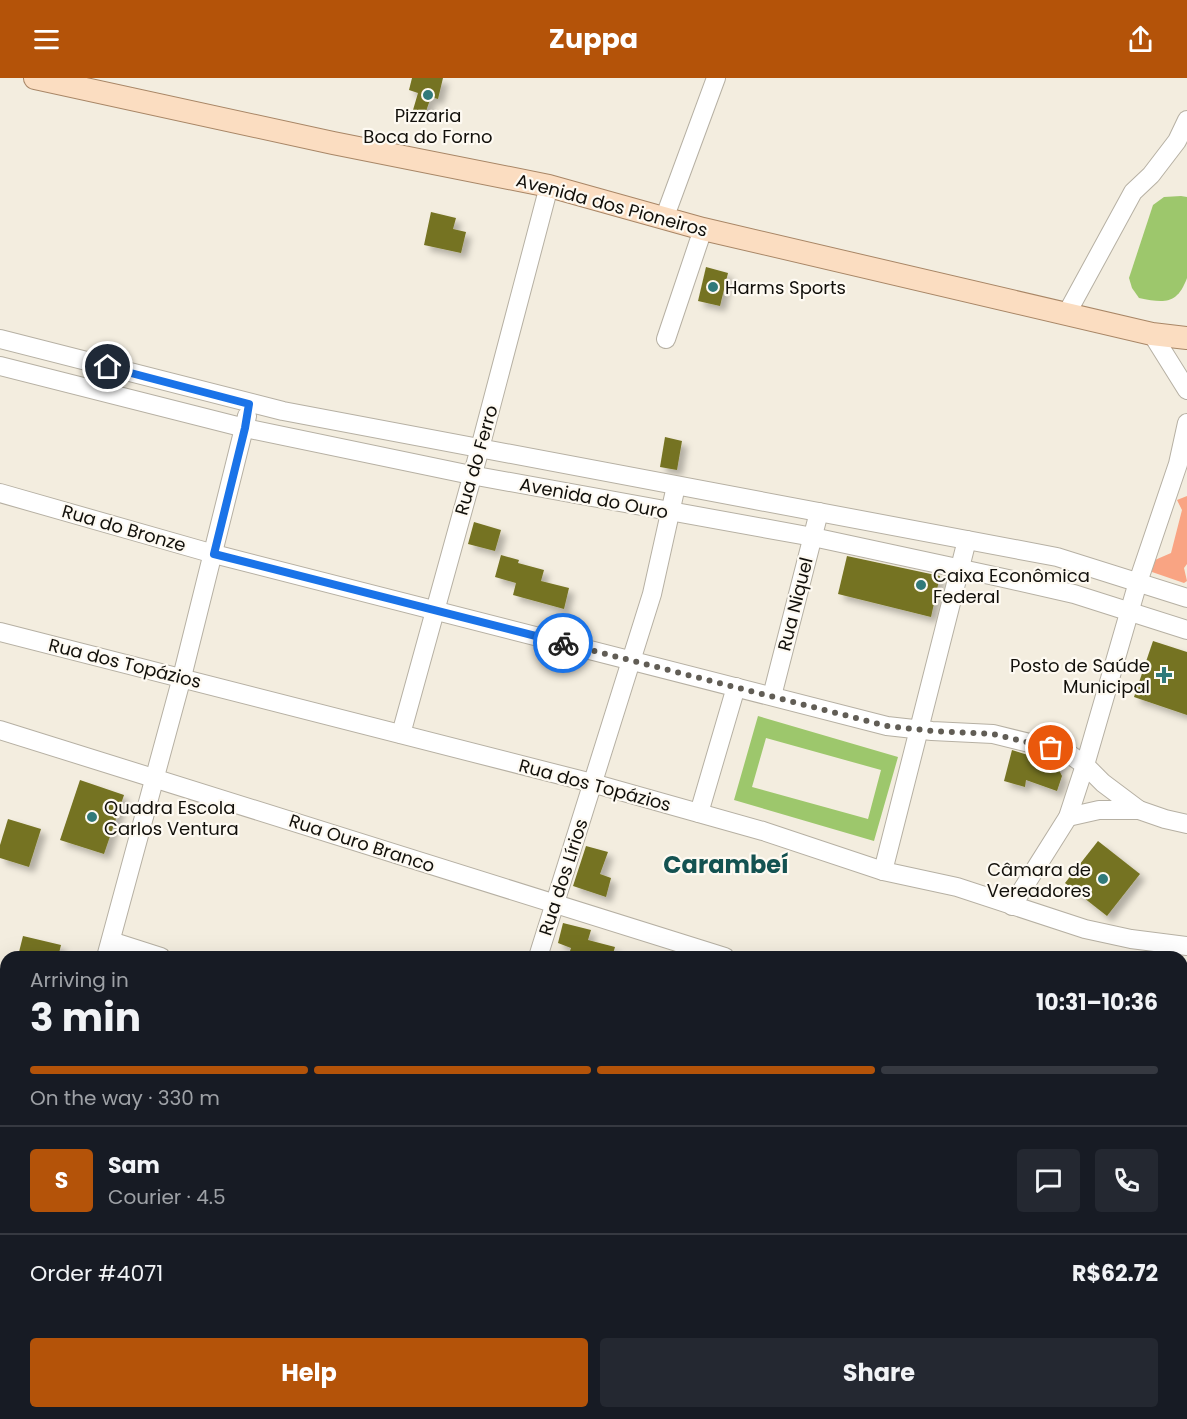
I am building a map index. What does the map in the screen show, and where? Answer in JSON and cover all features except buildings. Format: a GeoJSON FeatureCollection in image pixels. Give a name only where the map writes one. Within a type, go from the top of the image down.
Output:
{"type":"FeatureCollection","features":[{"type":"Feature","properties":{"kind":"main road","name":"Avenida dos Pioneiros"},"geometry":{"type":"LineString","coordinates":[[35,78],[322,141],[549,186],[704,230],[1152,334],[1187,338]]}},
{"type":"Feature","properties":{"kind":"street"},"geometry":{"type":"LineString","coordinates":[[664,219],[717,78]]}},
{"type":"Feature","properties":{"kind":"street"},"geometry":{"type":"LineString","coordinates":[[1067,313],[1133,192],[1151,175],[1177,141],[1187,120]]}},
{"type":"Feature","properties":{"kind":"street","name":"Rua do Ferro"},"geometry":{"type":"LineString","coordinates":[[401,734],[549,186]]}},
{"type":"Feature","properties":{"kind":"street"},"geometry":{"type":"LineString","coordinates":[[666,339],[704,230]]}},
{"type":"Feature","properties":{"kind":"street"},"geometry":{"type":"LineString","coordinates":[[1152,334],[1187,390]]}},
{"type":"Feature","properties":{"kind":"street","name":"Avenida do Ouro"},"geometry":{"type":"LineString","coordinates":[[0,339],[249,404],[1057,557],[1187,598]]}},
{"type":"Feature","properties":{"kind":"street","name":"Avenida do Ouro"},"geometry":{"type":"LineString","coordinates":[[0,366],[245,428],[471,475],[813,537],[1074,594],[1187,630]]}},
{"type":"Feature","properties":{"kind":"street"},"geometry":{"type":"LineString","coordinates":[[108,949],[156,778],[214,554],[249,404]]}},
{"type":"Feature","properties":{"kind":"street"},"geometry":{"type":"LineString","coordinates":[[1012,906],[1068,817],[1138,582],[1178,464],[1187,423]]}},
{"type":"Feature","properties":{"kind":"street","name":"Rua dos Lírios"},"geometry":{"type":"LineString","coordinates":[[540,951],[652,594],[676,486]]}},
{"type":"Feature","properties":{"kind":"street","name":"Rua do Bronze"},"geometry":{"type":"LineString","coordinates":[[0,493],[214,554],[887,726],[993,734],[1066,752],[1139,810]]}},
{"type":"Feature","properties":{"kind":"street","name":"Rua Niquel"},"geometry":{"type":"LineString","coordinates":[[772,696],[819,512]]}},
{"type":"Feature","properties":{"kind":"street"},"geometry":{"type":"LineString","coordinates":[[883,871],[967,540]]}},
{"type":"Feature","properties":{"kind":"street","name":"Rua dos Topázios"},"geometry":{"type":"LineString","coordinates":[[0,632],[592,783],[763,831],[883,871],[957,887],[1085,929],[1131,939],[1187,946]]}},
{"type":"Feature","properties":{"kind":"street"},"geometry":{"type":"LineString","coordinates":[[699,813],[736,687]]}},
{"type":"Feature","properties":{"kind":"street","name":"Rua Ouro Branco"},"geometry":{"type":"LineString","coordinates":[[0,730],[706,951]]}},
{"type":"Feature","properties":{"kind":"street"},"geometry":{"type":"LineString","coordinates":[[1068,817],[1099,810],[1139,810],[1187,824]]}},
{"type":"Feature","properties":{"kind":"shaded area"},"geometry":{"type":"Polygon","coordinates":[[[1164,197],[1187,197],[1187,278],[1174,298],[1156,301],[1139,298],[1129,278],[1153,205],[1164,197]]]}},
{"type":"Feature","properties":{"kind":"shaded area"},"geometry":{"type":"Polygon","coordinates":[[[1187,496],[1187,564],[1184,568],[1187,581],[1184,583],[1152,572],[1148,563],[1171,553],[1182,510],[1177,500],[1187,496]]]}},
{"type":"Feature","properties":{"kind":"shaded area"},"geometry":{"type":"Polygon","coordinates":[[[758,716],[898,757],[874,841],[734,800],[758,716]],[[766,738],[752,787],[868,819],[881,770],[766,738]]]}},
{"type":"Feature","properties":{"kind":"way so far"},"geometry":{"type":"LineString","coordinates":[[563,643],[887,726],[993,734],[1051,748]]}},
{"type":"Feature","properties":{"kind":"place","name":"Pizzaria Boca do Forno"},"geometry":{"type":"Point","coordinates":[428,95]}},
{"type":"Feature","properties":{"kind":"place","name":"Harms Sports"},"geometry":{"type":"Point","coordinates":[713,287]}},
{"type":"Feature","properties":{"kind":"place","name":"Caixa Econômica Federal"},"geometry":{"type":"Point","coordinates":[921,585]}},
{"type":"Feature","properties":{"kind":"place","name":"Posto de Saúde Municipal"},"geometry":{"type":"Point","coordinates":[1164,675]}},
{"type":"Feature","properties":{"kind":"place","name":"Quadra Escola Carlos Ventura"},"geometry":{"type":"Point","coordinates":[92,817]}},
{"type":"Feature","properties":{"kind":"place","name":"Câmara de Vereadores"},"geometry":{"type":"Point","coordinates":[1103,879]}},
{"type":"Feature","properties":{"kind":"district","name":"Carambeí"},"geometry":{"type":"Point","coordinates":[726,864]}},
{"type":"Feature","properties":{"kind":"route"},"geometry":{"type":"LineString","coordinates":[[108,367],[249,404],[214,554],[563,643]]}}]}
